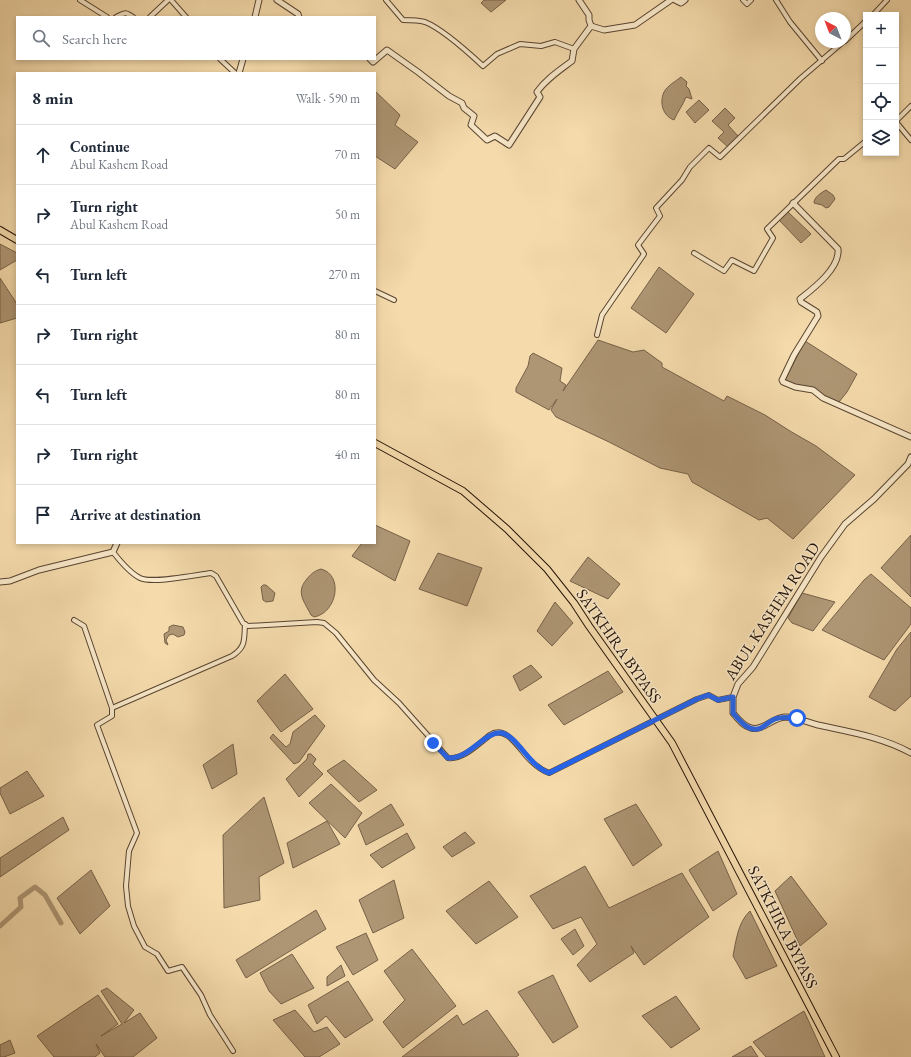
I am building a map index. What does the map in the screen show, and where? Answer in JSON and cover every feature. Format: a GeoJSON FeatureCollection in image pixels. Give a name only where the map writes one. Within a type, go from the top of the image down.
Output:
{"type":"FeatureCollection","features":[{"type":"Feature","properties":{"kind":"highway"},"geometry":{"type":"LineString","coordinates":[[0,230],[16,239]]}},
{"type":"Feature","properties":{"kind":"highway","name":"SATKHIRA BYPASS"},"geometry":{"type":"LineString","coordinates":[[376,444],[463,491],[507,529],[547,569],[574,603],[672,743],[836,1057]]}},
{"type":"Feature","properties":{"kind":"street"},"geometry":{"type":"LineString","coordinates":[[80,0],[105,16]]}},
{"type":"Feature","properties":{"kind":"street"},"geometry":{"type":"LineString","coordinates":[[151,16],[170,0],[185,16]]}},
{"type":"Feature","properties":{"kind":"street"},"geometry":{"type":"LineString","coordinates":[[255,16],[259,0]]}},
{"type":"Feature","properties":{"kind":"street"},"geometry":{"type":"LineString","coordinates":[[277,0],[298,14],[298,16]]}},
{"type":"Feature","properties":{"kind":"street"},"geometry":{"type":"LineString","coordinates":[[386,0],[403,20],[425,22],[442,32],[483,66],[497,54],[520,44],[541,46],[555,42],[574,49]]}},
{"type":"Feature","properties":{"kind":"street"},"geometry":{"type":"LineString","coordinates":[[579,0],[589,15],[591,26]]}},
{"type":"Feature","properties":{"kind":"street"},"geometry":{"type":"LineString","coordinates":[[591,26],[604,30],[635,26],[671,0]]}},
{"type":"Feature","properties":{"kind":"street"},"geometry":{"type":"LineString","coordinates":[[675,0],[681,3],[685,0]]}},
{"type":"Feature","properties":{"kind":"street"},"geometry":{"type":"LineString","coordinates":[[743,0],[747,4],[751,0]]}},
{"type":"Feature","properties":{"kind":"street"},"geometry":{"type":"LineString","coordinates":[[776,0],[790,22],[822,60]]}},
{"type":"Feature","properties":{"kind":"street"},"geometry":{"type":"LineString","coordinates":[[876,12],[887,0]]}},
{"type":"Feature","properties":{"kind":"street"},"geometry":{"type":"LineString","coordinates":[[118,16],[126,13],[131,16]]}},
{"type":"Feature","properties":{"kind":"street"},"geometry":{"type":"LineString","coordinates":[[851,35],[863,24]]}},
{"type":"Feature","properties":{"kind":"street"},"geometry":{"type":"LineString","coordinates":[[376,59],[387,50],[449,96],[462,103],[464,108],[474,116],[471,125],[487,140],[495,136],[509,145],[540,97],[537,92],[555,74],[572,61],[574,49],[591,26]]}},
{"type":"Feature","properties":{"kind":"street"},"geometry":{"type":"LineString","coordinates":[[597,335],[602,316],[644,254],[638,245],[660,216],[656,208],[682,180],[690,167],[709,148],[720,157],[796,83],[836,48]]}},
{"type":"Feature","properties":{"kind":"street"},"geometry":{"type":"LineString","coordinates":[[221,60],[234,72]]}},
{"type":"Feature","properties":{"kind":"street"},"geometry":{"type":"LineString","coordinates":[[239,72],[243,60]]}},
{"type":"Feature","properties":{"kind":"street"},"geometry":{"type":"LineString","coordinates":[[897,120],[911,106]]}},
{"type":"Feature","properties":{"kind":"street"},"geometry":{"type":"LineString","coordinates":[[899,125],[911,140]]}},
{"type":"Feature","properties":{"kind":"street"},"geometry":{"type":"LineString","coordinates":[[694,253],[724,271],[732,260],[754,271],[773,238],[768,229],[839,159],[844,159],[863,143]]}},
{"type":"Feature","properties":{"kind":"street"},"geometry":{"type":"LineString","coordinates":[[793,203],[838,249],[839,254],[836,263],[816,287],[800,299],[800,302],[817,312],[818,316],[794,355],[782,380],[783,382],[795,387],[813,390],[823,398],[911,437]]}},
{"type":"Feature","properties":{"kind":"street"},"geometry":{"type":"LineString","coordinates":[[376,291],[394,300]]}},
{"type":"Feature","properties":{"kind":"street","name":"ABUL KASHEM ROAD"},"geometry":{"type":"LineString","coordinates":[[911,457],[908,464],[874,499],[846,524],[821,557],[753,668],[738,684],[733,697],[733,713],[743,724],[751,728],[759,729],[776,719],[785,717],[797,718],[887,741],[911,753]]}},
{"type":"Feature","properties":{"kind":"street"},"geometry":{"type":"LineString","coordinates":[[113,552],[117,544]]}},
{"type":"Feature","properties":{"kind":"street"},"geometry":{"type":"LineString","coordinates":[[113,552],[130,571],[141,578],[154,580],[213,574],[216,576],[238,615],[248,626],[321,622],[327,625],[336,633],[374,680],[399,703],[448,758],[454,759],[464,754],[493,734],[502,734],[511,738],[528,758],[541,770],[549,773],[697,699],[708,695],[718,700],[733,697]]}},
{"type":"Feature","properties":{"kind":"street"},"geometry":{"type":"LineString","coordinates":[[0,582],[39,570],[113,552]]}},
{"type":"Feature","properties":{"kind":"street"},"geometry":{"type":"LineString","coordinates":[[74,620],[84,626],[112,708],[112,716],[97,725],[137,833],[129,851],[126,886],[128,906],[134,926],[145,948],[158,954],[168,971],[182,967],[201,995],[214,1022],[233,1051]]}},
{"type":"Feature","properties":{"kind":"street"},"geometry":{"type":"LineString","coordinates":[[112,708],[239,652],[244,646],[245,624]]}},
{"type":"Feature","properties":{"kind":"shaded area"},"geometry":{"type":"Polygon","coordinates":[[[484,0],[506,0],[491,12],[481,3],[484,0]]]}},
{"type":"Feature","properties":{"kind":"shaded area"},"geometry":{"type":"Polygon","coordinates":[[[681,77],[687,82],[686,86],[689,89],[692,99],[686,97],[674,120],[667,115],[663,109],[662,100],[664,92],[667,88],[681,77]]]}},
{"type":"Feature","properties":{"kind":"shaded area"},"geometry":{"type":"Polygon","coordinates":[[[376,92],[400,115],[395,125],[418,142],[395,169],[376,157],[376,92]]]}},
{"type":"Feature","properties":{"kind":"shaded area"},"geometry":{"type":"Polygon","coordinates":[[[699,100],[709,110],[695,123],[686,112],[699,100]]]}},
{"type":"Feature","properties":{"kind":"shaded area"},"geometry":{"type":"Polygon","coordinates":[[[725,108],[735,118],[728,125],[738,136],[728,147],[718,138],[724,132],[712,121],[725,108]]]}},
{"type":"Feature","properties":{"kind":"shaded area"},"geometry":{"type":"Polygon","coordinates":[[[826,190],[833,195],[835,199],[829,207],[826,208],[822,205],[814,203],[814,201],[816,197],[826,190]]]}},
{"type":"Feature","properties":{"kind":"shaded area"},"geometry":{"type":"Polygon","coordinates":[[[787,211],[811,234],[801,243],[779,220],[787,211]]]}},
{"type":"Feature","properties":{"kind":"shaded area"},"geometry":{"type":"Polygon","coordinates":[[[0,244],[16,252],[16,261],[0,270],[0,244]]]}},
{"type":"Feature","properties":{"kind":"shaded area"},"geometry":{"type":"Polygon","coordinates":[[[659,267],[694,294],[666,333],[631,308],[659,267]]]}},
{"type":"Feature","properties":{"kind":"shaded area"},"geometry":{"type":"Polygon","coordinates":[[[0,278],[16,302],[16,318],[0,323],[0,278]]]}},
{"type":"Feature","properties":{"kind":"shaded area"},"geometry":{"type":"Polygon","coordinates":[[[598,340],[633,352],[644,350],[662,363],[662,367],[724,401],[727,396],[765,415],[816,446],[855,475],[793,539],[767,518],[759,520],[692,482],[688,474],[660,468],[556,417],[551,410],[557,399],[549,410],[516,392],[516,388],[528,366],[530,356],[533,353],[562,368],[560,381],[566,385],[563,391],[598,340]]]}},
{"type":"Feature","properties":{"kind":"shaded area"},"geometry":{"type":"Polygon","coordinates":[[[805,341],[857,374],[847,392],[839,402],[785,380],[805,341]]]}},
{"type":"Feature","properties":{"kind":"shaded area"},"geometry":{"type":"Polygon","coordinates":[[[376,525],[410,541],[395,581],[352,556],[361,544],[376,544],[376,525]]]}},
{"type":"Feature","properties":{"kind":"shaded area"},"geometry":{"type":"Polygon","coordinates":[[[911,535],[911,597],[881,568],[911,535]]]}},
{"type":"Feature","properties":{"kind":"shaded area"},"geometry":{"type":"Polygon","coordinates":[[[438,553],[482,568],[467,606],[419,589],[438,553]]]}},
{"type":"Feature","properties":{"kind":"shaded area"},"geometry":{"type":"Polygon","coordinates":[[[588,557],[620,584],[608,599],[570,581],[588,557]]]}},
{"type":"Feature","properties":{"kind":"shaded area"},"geometry":{"type":"Polygon","coordinates":[[[321,569],[333,578],[335,594],[328,609],[322,614],[314,617],[311,615],[301,593],[303,585],[309,576],[321,569]]]}},
{"type":"Feature","properties":{"kind":"shaded area"},"geometry":{"type":"Polygon","coordinates":[[[871,574],[911,608],[911,624],[884,660],[822,630],[864,580],[871,574]]]}},
{"type":"Feature","properties":{"kind":"shaded area"},"geometry":{"type":"Polygon","coordinates":[[[266,585],[275,593],[273,601],[266,602],[263,600],[261,587],[266,585]]]}},
{"type":"Feature","properties":{"kind":"shaded area"},"geometry":{"type":"Polygon","coordinates":[[[802,593],[835,602],[813,631],[792,623],[788,618],[802,593]]]}},
{"type":"Feature","properties":{"kind":"shaded area"},"geometry":{"type":"Polygon","coordinates":[[[555,602],[573,623],[552,646],[537,631],[555,602]]]}},
{"type":"Feature","properties":{"kind":"shaded area"},"geometry":{"type":"Polygon","coordinates":[[[173,625],[183,627],[185,632],[184,635],[178,637],[173,634],[169,635],[166,640],[168,645],[165,643],[164,634],[169,631],[169,627],[173,625]]]}},
{"type":"Feature","properties":{"kind":"shaded area"},"geometry":{"type":"Polygon","coordinates":[[[911,632],[911,696],[895,711],[869,697],[897,649],[911,632]]]}},
{"type":"Feature","properties":{"kind":"shaded area"},"geometry":{"type":"Polygon","coordinates":[[[531,665],[542,677],[520,691],[513,676],[531,665]]]}},
{"type":"Feature","properties":{"kind":"shaded area"},"geometry":{"type":"Polygon","coordinates":[[[608,671],[623,692],[564,725],[548,705],[608,671]]]}},
{"type":"Feature","properties":{"kind":"shaded area"},"geometry":{"type":"Polygon","coordinates":[[[285,674],[313,709],[281,732],[257,701],[285,674]]]}},
{"type":"Feature","properties":{"kind":"shaded area"},"geometry":{"type":"Polygon","coordinates":[[[315,715],[325,726],[299,762],[294,764],[270,738],[273,734],[286,747],[290,744],[293,732],[315,715]]]}},
{"type":"Feature","properties":{"kind":"shaded area"},"geometry":{"type":"Polygon","coordinates":[[[233,744],[237,774],[212,789],[203,765],[233,744]]]}},
{"type":"Feature","properties":{"kind":"shaded area"},"geometry":{"type":"Polygon","coordinates":[[[308,754],[311,754],[316,759],[313,764],[323,774],[299,797],[286,779],[307,759],[308,754]]]}},
{"type":"Feature","properties":{"kind":"shaded area"},"geometry":{"type":"Polygon","coordinates":[[[344,760],[377,790],[359,802],[327,771],[344,760]]]}},
{"type":"Feature","properties":{"kind":"shaded area"},"geometry":{"type":"Polygon","coordinates":[[[27,771],[44,796],[10,814],[0,793],[0,788],[27,771]]]}},
{"type":"Feature","properties":{"kind":"shaded area"},"geometry":{"type":"Polygon","coordinates":[[[331,784],[362,813],[345,838],[309,803],[331,784]]]}},
{"type":"Feature","properties":{"kind":"shaded area"},"geometry":{"type":"Polygon","coordinates":[[[264,797],[284,863],[259,877],[260,900],[224,908],[223,835],[264,797]]]}},
{"type":"Feature","properties":{"kind":"shaded area"},"geometry":{"type":"Polygon","coordinates":[[[391,804],[404,825],[366,845],[358,825],[391,804]]]}},
{"type":"Feature","properties":{"kind":"shaded area"},"geometry":{"type":"Polygon","coordinates":[[[636,804],[662,845],[633,866],[604,819],[636,804]]]}},
{"type":"Feature","properties":{"kind":"shaded area"},"geometry":{"type":"Polygon","coordinates":[[[63,817],[69,830],[0,877],[0,858],[63,817]]]}},
{"type":"Feature","properties":{"kind":"shaded area"},"geometry":{"type":"Polygon","coordinates":[[[327,821],[340,844],[293,868],[287,843],[327,821]]]}},
{"type":"Feature","properties":{"kind":"shaded area"},"geometry":{"type":"Polygon","coordinates":[[[465,832],[475,843],[452,857],[443,847],[465,832]]]}},
{"type":"Feature","properties":{"kind":"shaded area"},"geometry":{"type":"Polygon","coordinates":[[[407,833],[415,848],[382,868],[370,855],[407,833]]]}},
{"type":"Feature","properties":{"kind":"shaded area"},"geometry":{"type":"Polygon","coordinates":[[[718,851],[737,894],[713,911],[689,870],[718,851]]]}},
{"type":"Feature","properties":{"kind":"shaded area"},"geometry":{"type":"Polygon","coordinates":[[[585,866],[609,908],[682,873],[709,917],[644,965],[631,946],[634,953],[590,982],[577,965],[597,944],[581,917],[553,929],[530,896],[585,866]]]}},
{"type":"Feature","properties":{"kind":"shaded area"},"geometry":{"type":"Polygon","coordinates":[[[91,870],[110,906],[80,934],[57,898],[91,870]]]}},
{"type":"Feature","properties":{"kind":"shaded area"},"geometry":{"type":"Polygon","coordinates":[[[791,876],[827,924],[800,946],[775,891],[791,876]]]}},
{"type":"Feature","properties":{"kind":"shaded area"},"geometry":{"type":"Polygon","coordinates":[[[394,880],[404,918],[373,933],[359,900],[394,880]]]}},
{"type":"Feature","properties":{"kind":"shaded area"},"geometry":{"type":"Polygon","coordinates":[[[489,881],[518,917],[476,944],[446,911],[489,881]]]}},
{"type":"Feature","properties":{"kind":"shaded area"},"geometry":{"type":"Polygon","coordinates":[[[316,910],[326,929],[246,978],[236,960],[316,910]]]}},
{"type":"Feature","properties":{"kind":"shaded area"},"geometry":{"type":"Polygon","coordinates":[[[750,911],[777,966],[746,979],[733,956],[740,926],[750,911]]]}},
{"type":"Feature","properties":{"kind":"shaded area"},"geometry":{"type":"Polygon","coordinates":[[[575,929],[584,946],[573,955],[561,939],[575,929]]]}},
{"type":"Feature","properties":{"kind":"shaded area"},"geometry":{"type":"Polygon","coordinates":[[[366,933],[378,960],[353,975],[336,947],[366,933]]]}},
{"type":"Feature","properties":{"kind":"shaded area"},"geometry":{"type":"Polygon","coordinates":[[[412,949],[456,1006],[403,1048],[383,1022],[405,1000],[384,971],[412,949]]]}},
{"type":"Feature","properties":{"kind":"shaded area"},"geometry":{"type":"Polygon","coordinates":[[[292,954],[314,988],[281,1004],[269,991],[260,973],[292,954]]]}},
{"type":"Feature","properties":{"kind":"shaded area"},"geometry":{"type":"Polygon","coordinates":[[[341,965],[345,976],[327,986],[327,977],[341,965]]]}},
{"type":"Feature","properties":{"kind":"shaded area"},"geometry":{"type":"Polygon","coordinates":[[[553,975],[578,1027],[553,1043],[518,992],[553,975]]]}},
{"type":"Feature","properties":{"kind":"shaded area"},"geometry":{"type":"Polygon","coordinates":[[[348,981],[373,1020],[345,1038],[326,1016],[317,1024],[308,1005],[348,981]]]}},
{"type":"Feature","properties":{"kind":"shaded area"},"geometry":{"type":"Polygon","coordinates":[[[107,988],[134,1010],[124,1023],[140,1013],[157,1038],[133,1057],[105,1057],[96,1044],[100,1053],[95,1057],[54,1057],[37,1036],[98,995],[118,1024],[101,1036],[122,1024],[101,991],[107,988]]]}},
{"type":"Feature","properties":{"kind":"shaded area"},"geometry":{"type":"Polygon","coordinates":[[[676,996],[700,1029],[671,1048],[642,1016],[676,996]]]}},
{"type":"Feature","properties":{"kind":"shaded area"},"geometry":{"type":"Polygon","coordinates":[[[295,1010],[314,1032],[327,1027],[340,1044],[319,1057],[305,1057],[273,1020],[295,1010]]]}},
{"type":"Feature","properties":{"kind":"shaded area"},"geometry":{"type":"Polygon","coordinates":[[[487,1010],[519,1055],[516,1057],[402,1057],[457,1015],[463,1025],[487,1010]]]}},
{"type":"Feature","properties":{"kind":"shaded area"},"geometry":{"type":"Polygon","coordinates":[[[804,1011],[825,1057],[766,1057],[753,1042],[804,1011]]]}},
{"type":"Feature","properties":{"kind":"shaded area"},"geometry":{"type":"Polygon","coordinates":[[[10,1040],[15,1053],[0,1057],[0,1045],[10,1040]]]}},
{"type":"Feature","properties":{"kind":"shaded area"},"geometry":{"type":"Polygon","coordinates":[[[751,1046],[758,1057],[732,1057],[751,1046]]]}},
{"type":"Feature","properties":{"kind":"waterway"},"geometry":{"type":"LineString","coordinates":[[0,926],[21,907],[20,898],[35,887],[45,895],[61,923]]}},
{"type":"Feature","properties":{"kind":"route"},"geometry":{"type":"LineString","coordinates":[[433,743],[448,758],[454,759],[493,734],[498,733],[506,735],[511,738],[528,758],[541,770],[549,773],[697,699],[708,695],[718,700],[733,697],[733,713],[743,724],[751,728],[759,729],[776,719],[785,717],[797,718]]}}]}
